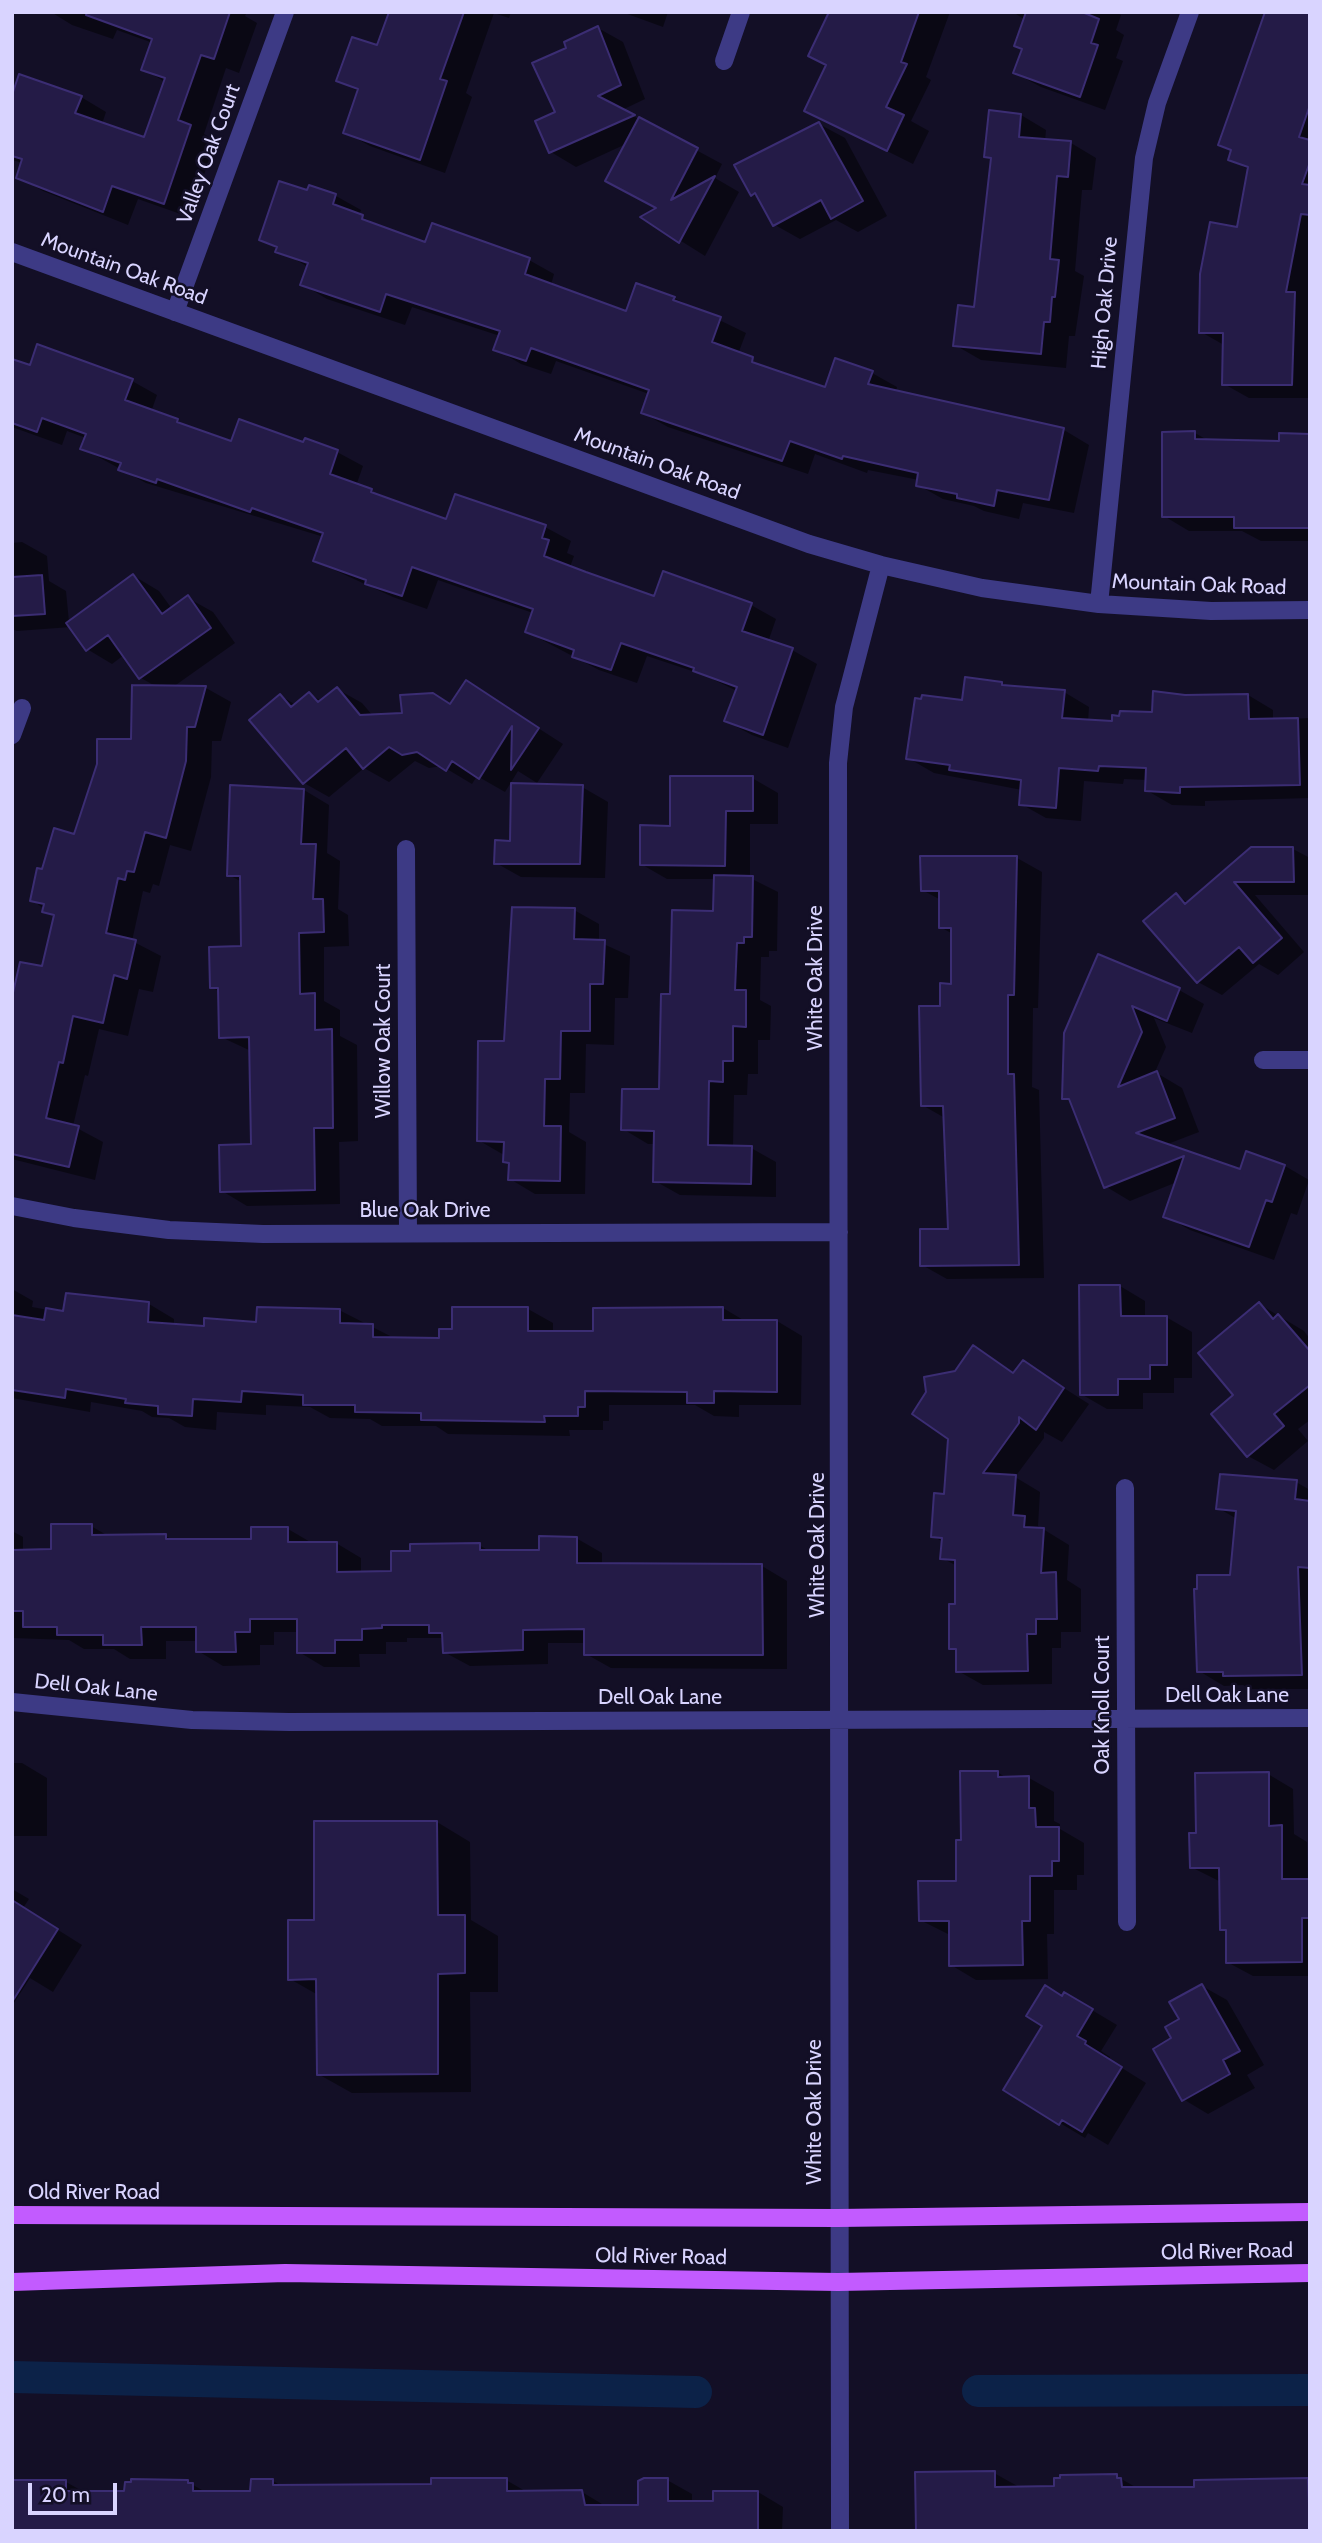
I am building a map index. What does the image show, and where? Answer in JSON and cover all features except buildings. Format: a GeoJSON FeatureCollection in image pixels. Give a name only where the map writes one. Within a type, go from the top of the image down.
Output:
{"type":"FeatureCollection","features":[{"type":"Feature","properties":{"kind":"main road","name":"Old River Road"},"geometry":{"type":"LineString","coordinates":[[12,2215],[838,2218],[1310,2212]]}},
{"type":"Feature","properties":{"kind":"main road","name":"Old River Road"},"geometry":{"type":"LineString","coordinates":[[12,2282],[285,2273],[838,2282],[1310,2273]]}},
{"type":"Feature","properties":{"kind":"street","name":"Valley Oak Court"},"geometry":{"type":"LineString","coordinates":[[175,312],[285,12]]}},
{"type":"Feature","properties":{"kind":"street"},"geometry":{"type":"LineString","coordinates":[[723,61],[741,12]]}},
{"type":"Feature","properties":{"kind":"street","name":"High Oak Drive"},"geometry":{"type":"LineString","coordinates":[[1099,604],[1144,158],[1157,103],[1190,12]]}},
{"type":"Feature","properties":{"kind":"street","name":"Mountain Oak Road"},"geometry":{"type":"LineString","coordinates":[[12,252],[809,544],[881,565],[982,588],[1099,604],[1211,611],[1310,610]]}},
{"type":"Feature","properties":{"kind":"street","name":"White Oak Drive"},"geometry":{"type":"LineString","coordinates":[[840,2531],[838,763],[844,707],[881,565]]}},
{"type":"Feature","properties":{"kind":"street"},"geometry":{"type":"LineString","coordinates":[[12,735],[22,708]]}},
{"type":"Feature","properties":{"kind":"street","name":"Willow Oak Court"},"geometry":{"type":"LineString","coordinates":[[406,849],[408,1234]]}},
{"type":"Feature","properties":{"kind":"street"},"geometry":{"type":"LineString","coordinates":[[1263,1060],[1310,1060]]}},
{"type":"Feature","properties":{"kind":"street","name":"Blue Oak Drive"},"geometry":{"type":"LineString","coordinates":[[12,1206],[74,1218],[169,1230],[263,1234],[839,1232]]}},
{"type":"Feature","properties":{"kind":"street","name":"Oak Knoll Court"},"geometry":{"type":"LineString","coordinates":[[1125,1488],[1127,1922]]}},
{"type":"Feature","properties":{"kind":"street","name":"Dell Oak Lane"},"geometry":{"type":"LineString","coordinates":[[12,1702],[206,1721],[1310,1718]]}},
{"type":"Feature","properties":{"kind":"waterway"},"geometry":{"type":"LineString","coordinates":[[12,2377],[696,2392]]}},
{"type":"Feature","properties":{"kind":"waterway"},"geometry":{"type":"LineString","coordinates":[[978,2391],[1310,2390]]}}]}
